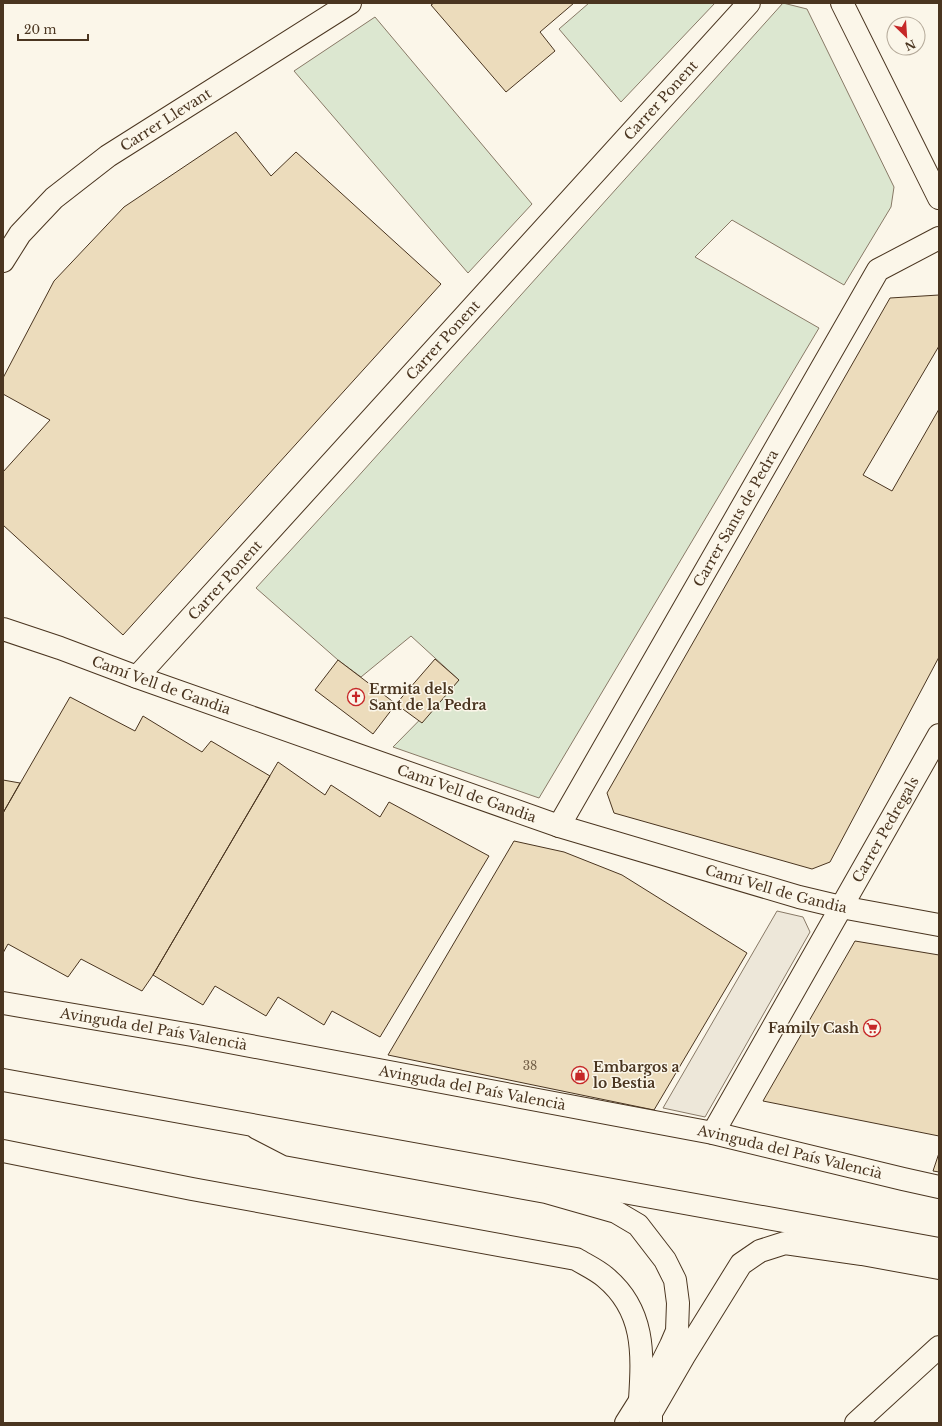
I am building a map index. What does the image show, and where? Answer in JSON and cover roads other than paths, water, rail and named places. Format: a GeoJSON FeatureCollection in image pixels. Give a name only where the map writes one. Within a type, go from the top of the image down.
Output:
{"type":"FeatureCollection","features":[{"type":"Feature","properties":{"kind":"street","name":"Carrer Llevant"},"geometry":{"type":"LineString","coordinates":[[3,261],[20,234],[54,198],[108,156],[350,3]]}},
{"type":"Feature","properties":{"kind":"street","name":"Carrer Ponent"},"geometry":{"type":"LineString","coordinates":[[136,677],[749,3]]}},
{"type":"Feature","properties":{"kind":"street"},"geometry":{"type":"LineString","coordinates":[[842,3],[939,198]]}},
{"type":"Feature","properties":{"kind":"street","name":"Carrer Sants de Pedra"},"geometry":{"type":"LineString","coordinates":[[558,826],[878,270],[939,238]]}},
{"type":"Feature","properties":{"kind":"street","name":"Camí Vell de Gandia"},"geometry":{"type":"LineString","coordinates":[[3,629],[558,826],[799,896],[841,906],[939,925]]}},
{"type":"Feature","properties":{"kind":"street","name":"Carrer Pedregals"},"geometry":{"type":"LineString","coordinates":[[713,1133],[939,735]]}},
{"type":"Feature","properties":{"kind":"street","name":"Avinguda del País Valencià"},"geometry":{"type":"LineString","coordinates":[[3,1003],[192,1035],[713,1133],[939,1187]]}},
{"type":"Feature","properties":{"kind":"street"},"geometry":{"type":"LineString","coordinates":[[3,1080],[939,1249]]}},
{"type":"Feature","properties":{"kind":"street"},"geometry":{"type":"LineString","coordinates":[[249,1124],[290,1145],[546,1192],[616,1212],[638,1225],[665,1260],[675,1280],[678,1303],[677,1331],[655,1377],[626,1423]]}},
{"type":"Feature","properties":{"kind":"street"},"geometry":{"type":"LineString","coordinates":[[3,1151],[192,1189],[576,1259],[605,1277],[625,1298],[634,1316],[640,1336],[642,1374],[640,1400]]}},
{"type":"Feature","properties":{"kind":"street"},"geometry":{"type":"LineString","coordinates":[[651,1423],[652,1413],[666,1388],[741,1264],[760,1251],[785,1243],[862,1254],[939,1268]]}},
{"type":"Feature","properties":{"kind":"street"},"geometry":{"type":"LineString","coordinates":[[857,1422],[939,1347]]}},
{"type":"Feature","properties":{"kind":"place","name":"Ermita dels Sant de la Pedra"},"geometry":{"type":"Point","coordinates":[356,697]}},
{"type":"Feature","properties":{"kind":"place","name":"Family Cash"},"geometry":{"type":"Point","coordinates":[872,1028]}},
{"type":"Feature","properties":{"kind":"place","name":"Embargos a lo Bestia"},"geometry":{"type":"Point","coordinates":[580,1075]}}]}
